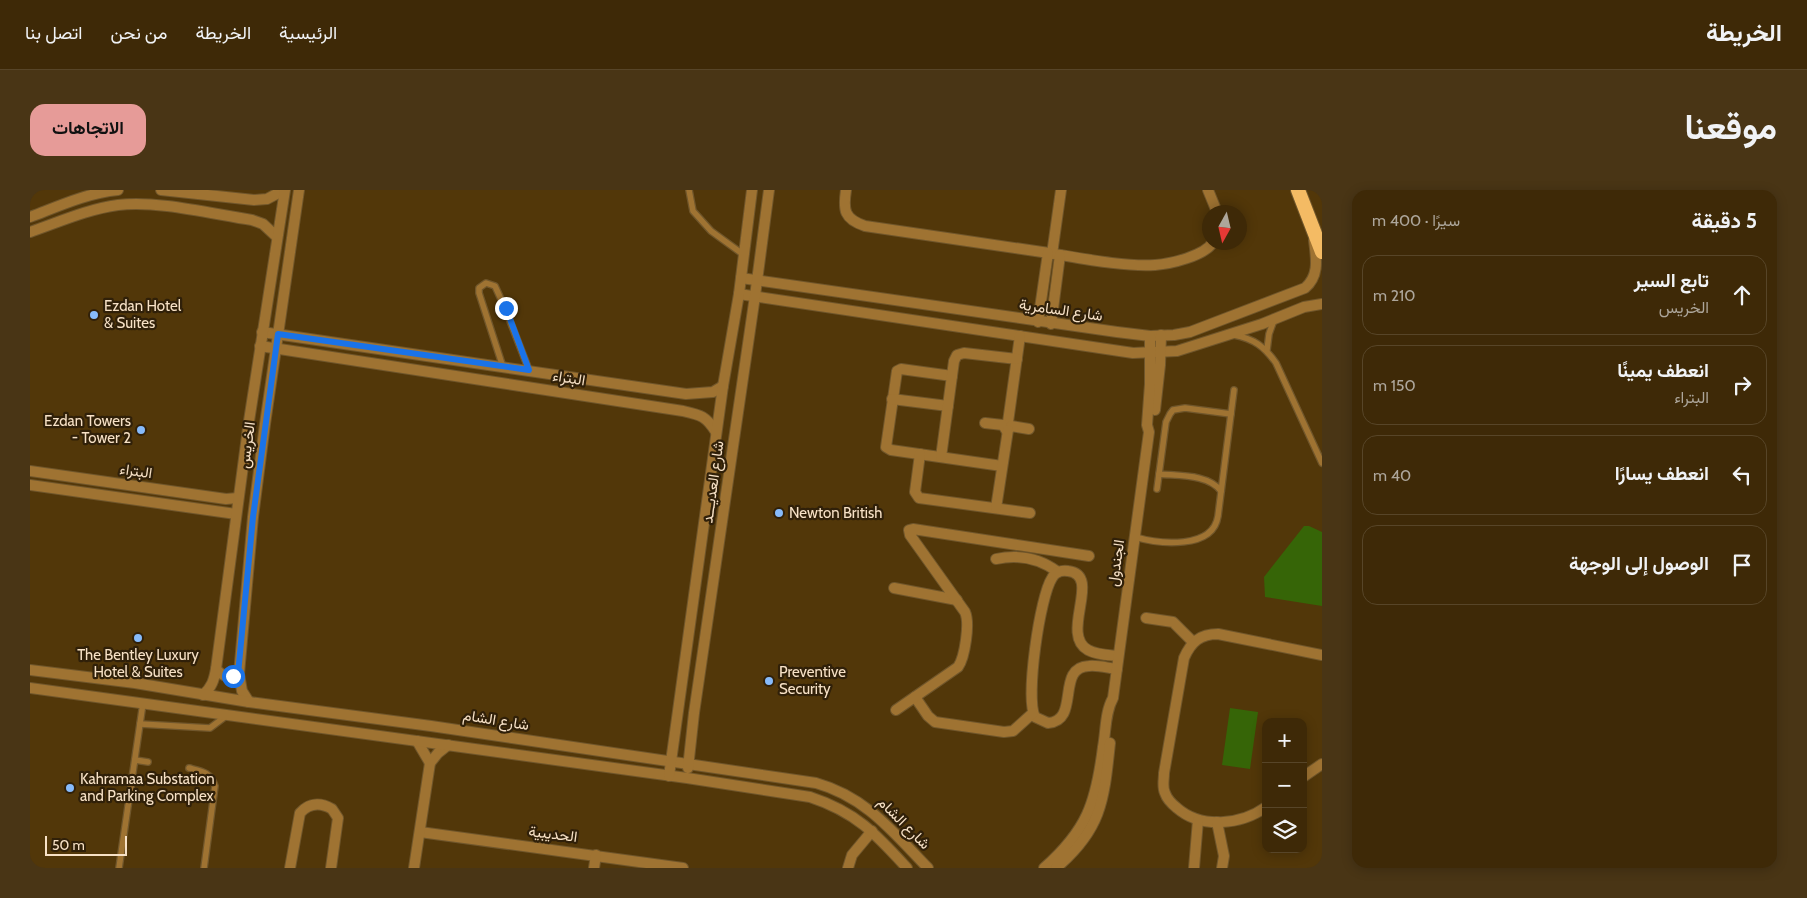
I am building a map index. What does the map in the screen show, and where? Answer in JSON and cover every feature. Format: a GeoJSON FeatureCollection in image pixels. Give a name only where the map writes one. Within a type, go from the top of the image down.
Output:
{"type":"FeatureCollection","features":[{"type":"Feature","properties":{"kind":"highway"},"geometry":{"type":"LineString","coordinates":[[1298,190],[1322,252]]}},
{"type":"Feature","properties":{"kind":"street"},"geometry":{"type":"LineString","coordinates":[[30,217],[74,200],[105,191],[118,190]]}},
{"type":"Feature","properties":{"kind":"street"},"geometry":{"type":"LineString","coordinates":[[161,190],[218,193],[261,200],[284,190]]}},
{"type":"Feature","properties":{"kind":"street","name":"الخريس"},"geometry":{"type":"LineString","coordinates":[[203,695],[210,689],[216,669],[238,498],[284,190]]}},
{"type":"Feature","properties":{"kind":"street","name":"الخريس"},"geometry":{"type":"LineString","coordinates":[[249,702],[242,691],[238,674],[253,517],[299,190]]}},
{"type":"Feature","properties":{"kind":"street","name":"شارع العديـــد"},"geometry":{"type":"LineString","coordinates":[[669,776],[716,432],[739,294],[752,190]]}},
{"type":"Feature","properties":{"kind":"street","name":"شارع العديـــد"},"geometry":{"type":"LineString","coordinates":[[687,778],[694,712],[769,190]]}},
{"type":"Feature","properties":{"kind":"street"},"geometry":{"type":"LineString","coordinates":[[846,190],[844,203],[846,215],[854,222],[865,226],[1134,264],[1156,265],[1199,255],[1206,250]]}},
{"type":"Feature","properties":{"kind":"street"},"geometry":{"type":"LineString","coordinates":[[1038,322],[1053,254],[1061,190]]}},
{"type":"Feature","properties":{"kind":"street"},"geometry":{"type":"LineString","coordinates":[[1208,190],[1214,205]]}},
{"type":"Feature","properties":{"kind":"street"},"geometry":{"type":"LineString","coordinates":[[30,232],[106,207],[135,204],[252,220],[263,224],[277,237]]}},
{"type":"Feature","properties":{"kind":"street","name":"شارع السامرية"},"geometry":{"type":"LineString","coordinates":[[741,278],[1051,324],[1150,336],[1174,335],[1190,332],[1304,288],[1311,283],[1316,273],[1313,227]]}},
{"type":"Feature","properties":{"kind":"street"},"geometry":{"type":"LineString","coordinates":[[1051,324],[1053,254]]}},
{"type":"Feature","properties":{"kind":"street","name":"شارع السامرية"},"geometry":{"type":"LineString","coordinates":[[739,294],[1020,336],[1150,353],[1177,351],[1274,320],[1304,306],[1322,304]]}},
{"type":"Feature","properties":{"kind":"street","name":"البتراء"},"geometry":{"type":"LineString","coordinates":[[262,332],[686,394],[713,392],[723,386]]}},
{"type":"Feature","properties":{"kind":"street","name":"الجندول"},"geometry":{"type":"LineString","coordinates":[[1149,432],[1154,422],[1161,335]]}},
{"type":"Feature","properties":{"kind":"street"},"geometry":{"type":"LineString","coordinates":[[996,508],[1020,336]]}},
{"type":"Feature","properties":{"kind":"street","name":"الجندول"},"geometry":{"type":"LineString","coordinates":[[1044,868],[1070,843],[1078,832],[1090,809],[1098,780],[1108,711],[1113,698],[1149,432],[1150,336]]}},
{"type":"Feature","properties":{"kind":"street","name":"البتراء"},"geometry":{"type":"LineString","coordinates":[[260,346],[684,411],[703,416],[710,422],[716,432]]}},
{"type":"Feature","properties":{"kind":"street"},"geometry":{"type":"LineString","coordinates":[[941,457],[955,357],[961,353],[1017,359]]}},
{"type":"Feature","properties":{"kind":"street"},"geometry":{"type":"LineString","coordinates":[[952,376],[900,369],[896,372],[886,448],[1002,466]]}},
{"type":"Feature","properties":{"kind":"street"},"geometry":{"type":"LineString","coordinates":[[892,399],[948,406]]}},
{"type":"Feature","properties":{"kind":"street"},"geometry":{"type":"LineString","coordinates":[[985,422],[1030,429]]}},
{"type":"Feature","properties":{"kind":"street"},"geometry":{"type":"LineString","coordinates":[[920,454],[915,492],[917,497],[1030,513]]}},
{"type":"Feature","properties":{"kind":"street","name":"البتراء"},"geometry":{"type":"LineString","coordinates":[[30,471],[226,499],[238,498]]}},
{"type":"Feature","properties":{"kind":"street","name":"البتراء"},"geometry":{"type":"LineString","coordinates":[[30,485],[236,514]]}},
{"type":"Feature","properties":{"kind":"street"},"geometry":{"type":"LineString","coordinates":[[896,710],[958,667],[964,651],[967,620],[965,612],[910,535],[909,530],[1089,556]]}},
{"type":"Feature","properties":{"kind":"street"},"geometry":{"type":"LineString","coordinates":[[996,559],[1015,556],[1034,559],[1058,572]]}},
{"type":"Feature","properties":{"kind":"street"},"geometry":{"type":"LineString","coordinates":[[1117,670],[1090,666],[1080,668],[1070,680],[1066,711],[1060,719],[1048,723],[1039,720],[1034,713],[1032,708],[1032,689],[1039,630],[1050,582],[1058,572],[1067,570],[1075,573],[1081,579],[1077,630],[1081,643],[1092,652],[1118,656]]}},
{"type":"Feature","properties":{"kind":"street"},"geometry":{"type":"LineString","coordinates":[[894,588],[956,600]]}},
{"type":"Feature","properties":{"kind":"street"},"geometry":{"type":"LineString","coordinates":[[1146,618],[1173,622],[1193,642]]}},
{"type":"Feature","properties":{"kind":"street"},"geometry":{"type":"LineString","coordinates":[[1264,808],[1245,817],[1217,822],[1198,820],[1189,816],[1170,802],[1165,794],[1163,786],[1184,658],[1193,642],[1207,634],[1218,634],[1322,655]]}},
{"type":"Feature","properties":{"kind":"street"},"geometry":{"type":"LineString","coordinates":[[216,669],[220,674],[228,677],[238,674]]}},
{"type":"Feature","properties":{"kind":"street","name":"شارع الشام"},"geometry":{"type":"LineString","coordinates":[[30,670],[431,726],[816,783],[837,790],[857,800],[882,820],[928,868]]}},
{"type":"Feature","properties":{"kind":"street","name":"شارع الشام"},"geometry":{"type":"LineString","coordinates":[[30,688],[687,778],[810,797],[850,814],[872,831],[907,868]]}},
{"type":"Feature","properties":{"kind":"street"},"geometry":{"type":"LineString","coordinates":[[915,697],[928,716],[935,722],[1004,732],[1013,731],[1034,713]]}},
{"type":"Feature","properties":{"kind":"street","name":"الجندول"},"geometry":{"type":"LineString","coordinates":[[1056,868],[1076,850],[1098,817],[1107,779],[1114,707],[1113,698]]}},
{"type":"Feature","properties":{"kind":"street"},"geometry":{"type":"LineString","coordinates":[[417,741],[430,763]]}},
{"type":"Feature","properties":{"kind":"street"},"geometry":{"type":"LineString","coordinates":[[414,868],[430,763],[448,745]]}},
{"type":"Feature","properties":{"kind":"street"},"geometry":{"type":"LineString","coordinates":[[1307,774],[1322,764]]}},
{"type":"Feature","properties":{"kind":"street"},"geometry":{"type":"LineString","coordinates":[[290,868],[300,813],[304,808],[318,804],[332,808],[338,818],[331,868]]}},
{"type":"Feature","properties":{"kind":"street"},"geometry":{"type":"LineString","coordinates":[[1194,868],[1198,820]]}},
{"type":"Feature","properties":{"kind":"street"},"geometry":{"type":"LineString","coordinates":[[1217,822],[1224,856],[1222,868]]}},
{"type":"Feature","properties":{"kind":"street"},"geometry":{"type":"LineString","coordinates":[[848,868],[852,855],[872,831]]}},
{"type":"Feature","properties":{"kind":"street","name":"الحديبية"},"geometry":{"type":"LineString","coordinates":[[420,832],[683,868]]}},
{"type":"Feature","properties":{"kind":"street"},"geometry":{"type":"LineString","coordinates":[[594,868],[596,855]]}},
{"type":"Feature","properties":{"kind":"lane"},"geometry":{"type":"LineString","coordinates":[[689,190],[693,211],[711,231],[744,255]]}},
{"type":"Feature","properties":{"kind":"lane"},"geometry":{"type":"LineString","coordinates":[[503,367],[478,293],[480,288],[486,283],[495,286],[506,308],[529,370]]}},
{"type":"Feature","properties":{"kind":"lane"},"geometry":{"type":"LineString","coordinates":[[1267,350],[1269,334],[1274,320]]}},
{"type":"Feature","properties":{"kind":"lane"},"geometry":{"type":"LineString","coordinates":[[1233,334],[1254,341],[1267,350],[1276,362],[1322,463]]}},
{"type":"Feature","properties":{"kind":"lane"},"geometry":{"type":"LineString","coordinates":[[1135,537],[1152,542],[1170,542],[1203,537],[1212,531],[1217,521],[1234,390]]}},
{"type":"Feature","properties":{"kind":"lane"},"geometry":{"type":"LineString","coordinates":[[1156,489],[1166,422],[1173,410],[1185,408],[1231,414]]}},
{"type":"Feature","properties":{"kind":"lane"},"geometry":{"type":"LineString","coordinates":[[1159,474],[1206,480],[1214,484],[1221,492]]}},
{"type":"Feature","properties":{"kind":"lane"},"geometry":{"type":"LineString","coordinates":[[119,868],[143,703]]}},
{"type":"Feature","properties":{"kind":"lane"},"geometry":{"type":"LineString","coordinates":[[140,724],[210,728],[224,717],[230,715]]}},
{"type":"Feature","properties":{"kind":"lane"},"geometry":{"type":"LineString","coordinates":[[135,760],[148,762]]}},
{"type":"Feature","properties":{"kind":"lane"},"geometry":{"type":"LineString","coordinates":[[188,768],[208,773],[213,778],[215,786],[204,868]]}},
{"type":"Feature","properties":{"kind":"green space"},"geometry":{"type":"Polygon","coordinates":[[[1304,526],[1309,526],[1322,532],[1322,606],[1265,597],[1264,577],[1304,526]]]}},
{"type":"Feature","properties":{"kind":"green space"},"geometry":{"type":"Polygon","coordinates":[[[1230,708],[1258,712],[1250,769],[1222,765],[1230,708]]]}},
{"type":"Feature","properties":{"kind":"place","name":"Ezdan Hotel & Suites"},"geometry":{"type":"Point","coordinates":[94,315]}},
{"type":"Feature","properties":{"kind":"place","name":"Ezdan Towers - Tower 2"},"geometry":{"type":"Point","coordinates":[141,430]}},
{"type":"Feature","properties":{"kind":"place","name":"Newton British"},"geometry":{"type":"Point","coordinates":[779,513]}},
{"type":"Feature","properties":{"kind":"place","name":"The Bentley Luxury Hotel & Suites"},"geometry":{"type":"Point","coordinates":[138,638]}},
{"type":"Feature","properties":{"kind":"place","name":"Preventive Security"},"geometry":{"type":"Point","coordinates":[769,681]}},
{"type":"Feature","properties":{"kind":"place","name":"Kahramaa Substation and Parking Complex"},"geometry":{"type":"Point","coordinates":[70,788]}},
{"type":"Feature","properties":{"kind":"route"},"geometry":{"type":"LineString","coordinates":[[233,676],[238,674],[253,517],[264,424],[278,334],[529,370],[506,308]]}}]}
